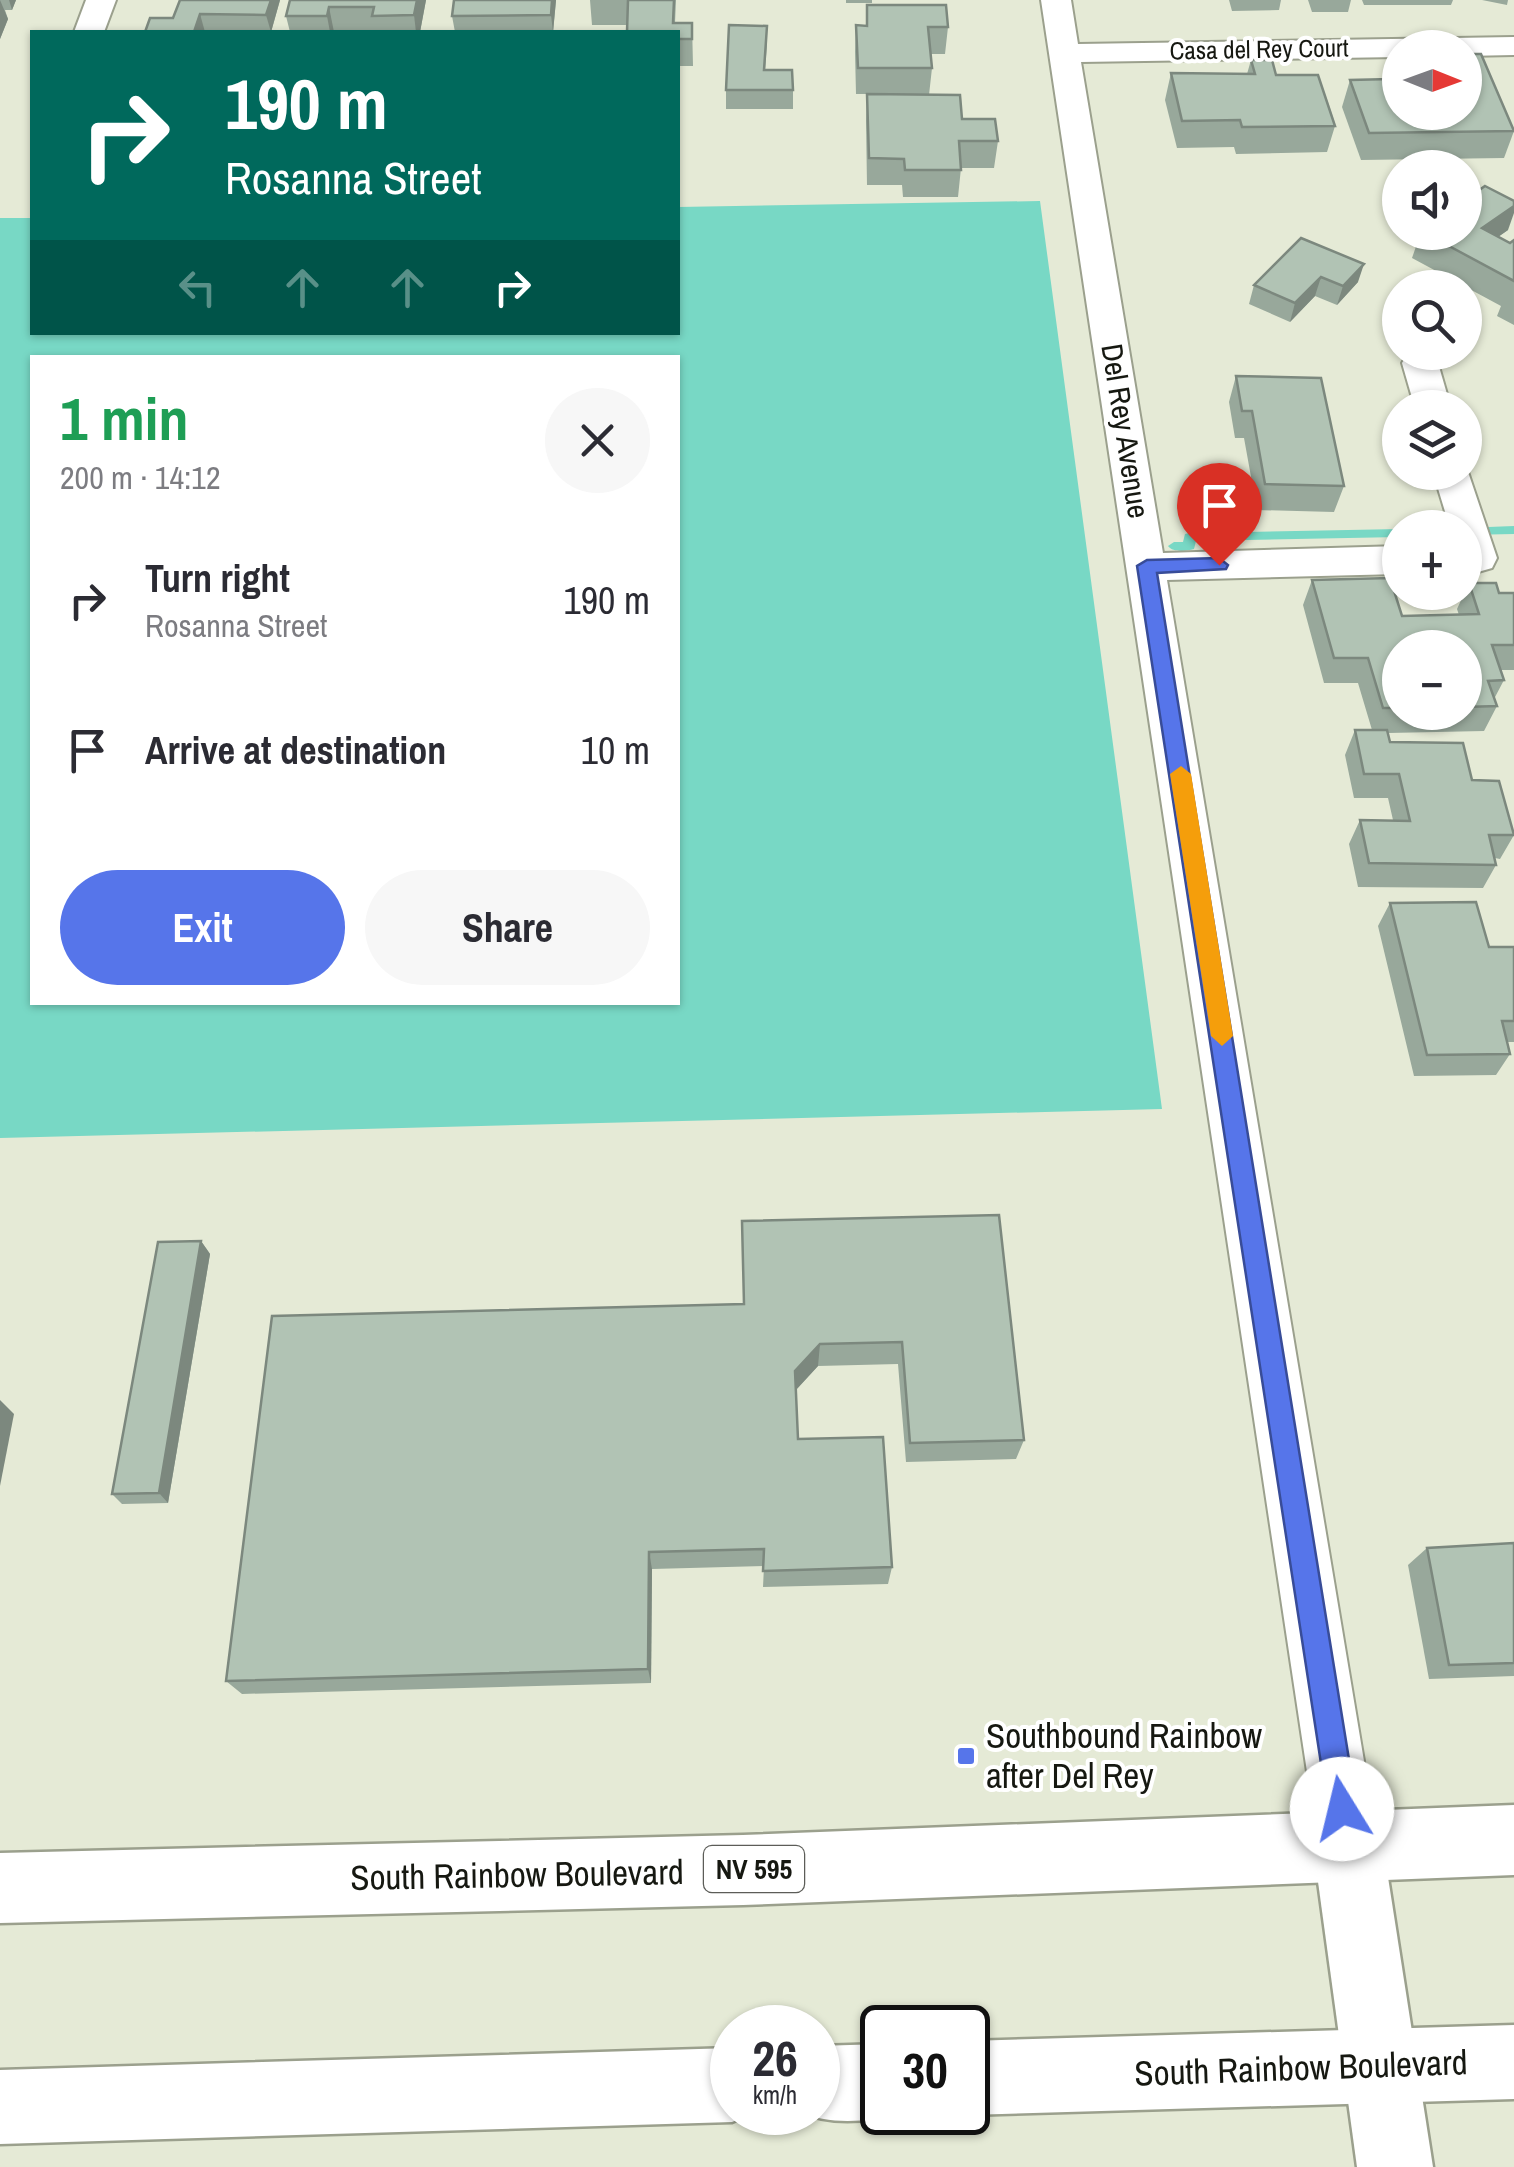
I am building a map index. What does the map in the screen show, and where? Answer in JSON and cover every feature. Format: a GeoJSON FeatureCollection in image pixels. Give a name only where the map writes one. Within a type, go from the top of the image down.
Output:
{"type":"FeatureCollection","features":[{"type":"Feature","properties":{"kind":"main road","name":"South Rainbow Boulevard"},"geometry":{"type":"LineString","coordinates":[[0,1888],[744,1870],[1514,1840]]}},
{"type":"Feature","properties":{"kind":"main road","name":"Del Rey Avenue"},"geometry":{"type":"LineString","coordinates":[[1348,1845],[1395,2167]]}},
{"type":"Feature","properties":{"kind":"main road","name":"South Rainbow Boulevard"},"geometry":{"type":"LineString","coordinates":[[990,2077],[1514,2062]]}},
{"type":"Feature","properties":{"kind":"main road"},"geometry":{"type":"LineString","coordinates":[[0,2107],[710,2087]]}},
{"type":"Feature","properties":{"kind":"street"},"geometry":{"type":"LineString","coordinates":[[90,30],[101,0]]}},
{"type":"Feature","properties":{"kind":"street","name":"Del Rey Avenue"},"geometry":{"type":"LineString","coordinates":[[1056,0],[1348,1845]]}},
{"type":"Feature","properties":{"kind":"street","name":"Casa del Rey Court"},"geometry":{"type":"LineString","coordinates":[[1064,52],[1514,46]]}},
{"type":"Feature","properties":{"kind":"street"},"geometry":{"type":"LineString","coordinates":[[1459,490],[1485,558]]}},
{"type":"Feature","properties":{"kind":"street"},"geometry":{"type":"LineString","coordinates":[[1147,566],[1382,560]]}},
{"type":"Feature","properties":{"kind":"water"},"geometry":{"type":"Polygon","coordinates":[[[1040,201],[1162,1109],[0,1138],[0,218],[30,218],[30,335],[680,335],[680,207],[1040,201]]]}},
{"type":"Feature","properties":{"kind":"building"},"geometry":{"type":"Polygon","coordinates":[[[180,0],[271,0],[266,15],[200,14],[195,30],[146,30],[150,18],[173,18],[180,0]]]}},
{"type":"Feature","properties":{"kind":"building"},"geometry":{"type":"Polygon","coordinates":[[[290,0],[417,0],[414,15],[372,16],[374,7],[329,7],[327,16],[286,16],[290,0]]]}},
{"type":"Feature","properties":{"kind":"building"},"geometry":{"type":"Polygon","coordinates":[[[454,0],[552,0],[551,15],[452,16],[454,0]]]}},
{"type":"Feature","properties":{"kind":"building"},"geometry":{"type":"Polygon","coordinates":[[[628,0],[674,0],[673,23],[692,23],[692,39],[680,39],[680,30],[627,30],[628,0]]]}},
{"type":"Feature","properties":{"kind":"building"},"geometry":{"type":"Polygon","coordinates":[[[867,5],[946,5],[948,27],[928,27],[932,68],[858,68],[856,25],[867,26],[867,5]]]}},
{"type":"Feature","properties":{"kind":"building"},"geometry":{"type":"Polygon","coordinates":[[[729,25],[767,26],[764,70],[792,70],[793,90],[726,90],[729,25]]]}},
{"type":"Feature","properties":{"kind":"building"},"geometry":{"type":"Polygon","coordinates":[[[1482,56],[1514,131],[1369,133],[1350,80],[1382,79],[1382,130],[1482,130],[1482,56]]]}},
{"type":"Feature","properties":{"kind":"building"},"geometry":{"type":"Polygon","coordinates":[[[1251,60],[1272,60],[1276,75],[1318,75],[1335,126],[1242,127],[1240,120],[1182,121],[1171,73],[1255,74],[1251,60]]]}},
{"type":"Feature","properties":{"kind":"building"},"geometry":{"type":"Polygon","coordinates":[[[867,94],[960,95],[962,119],[995,119],[998,141],[959,141],[961,170],[905,170],[904,159],[869,158],[867,94]]]}},
{"type":"Feature","properties":{"kind":"building"},"geometry":{"type":"Polygon","coordinates":[[[1485,186],[1514,201],[1514,206],[1482,228],[1485,186]]]}},
{"type":"Feature","properties":{"kind":"building"},"geometry":{"type":"Polygon","coordinates":[[[1482,228],[1510,243],[1514,240],[1514,281],[1456,250],[1482,250],[1482,228]]]}},
{"type":"Feature","properties":{"kind":"building"},"geometry":{"type":"Polygon","coordinates":[[[1301,238],[1364,264],[1343,286],[1321,277],[1295,303],[1254,285],[1301,238]]]}},
{"type":"Feature","properties":{"kind":"building"},"geometry":{"type":"Polygon","coordinates":[[[1236,376],[1321,378],[1344,486],[1265,484],[1252,411],[1242,411],[1236,376]]]}},
{"type":"Feature","properties":{"kind":"building"},"geometry":{"type":"Polygon","coordinates":[[[1382,578],[1382,610],[1400,610],[1402,616],[1479,614],[1482,583],[1496,583],[1499,593],[1514,593],[1514,645],[1492,645],[1504,680],[1488,681],[1497,706],[1482,706],[1482,630],[1382,630],[1382,705],[1368,658],[1334,658],[1312,580],[1382,578]]]}},
{"type":"Feature","properties":{"kind":"building"},"geometry":{"type":"Polygon","coordinates":[[[1355,730],[1387,730],[1390,742],[1463,743],[1472,780],[1499,781],[1514,835],[1489,835],[1496,865],[1369,863],[1360,820],[1410,821],[1399,774],[1364,774],[1355,730]]]}},
{"type":"Feature","properties":{"kind":"building"},"geometry":{"type":"Polygon","coordinates":[[[1476,902],[1489,947],[1514,947],[1514,1021],[1502,1021],[1510,1054],[1427,1055],[1390,903],[1476,902]]]}},
{"type":"Feature","properties":{"kind":"building"},"geometry":{"type":"Polygon","coordinates":[[[999,1215],[1024,1440],[910,1443],[902,1342],[820,1344],[795,1371],[798,1439],[883,1437],[892,1567],[763,1571],[764,1549],[649,1552],[648,1669],[226,1681],[272,1316],[744,1304],[742,1221],[999,1215]]]}},
{"type":"Feature","properties":{"kind":"building"},"geometry":{"type":"Polygon","coordinates":[[[201,1241],[159,1493],[112,1494],[158,1242],[201,1241]]]}},
{"type":"Feature","properties":{"kind":"building"},"geometry":{"type":"Polygon","coordinates":[[[1514,1543],[1514,1663],[1449,1665],[1427,1548],[1514,1543]]]}},
{"type":"Feature","properties":{"kind":"waterway"},"geometry":{"type":"LineString","coordinates":[[1482,531],[1514,530]]}},
{"type":"Feature","properties":{"kind":"waterway"},"geometry":{"type":"LineString","coordinates":[[1174,546],[1190,546],[1189,537],[1382,533]]}},
{"type":"Feature","properties":{"kind":"slow traffic"},"geometry":{"type":"LineString","coordinates":[[1181,774],[1222,1036]]}},
{"type":"Feature","properties":{"kind":"place","name":"Southbound Rainbow after Del Rey"},"geometry":{"type":"Point","coordinates":[966,1756]}},
{"type":"Feature","properties":{"kind":"route"},"geometry":{"type":"LineString","coordinates":[[1219,565],[1147,566],[1342,1809]]}}]}
